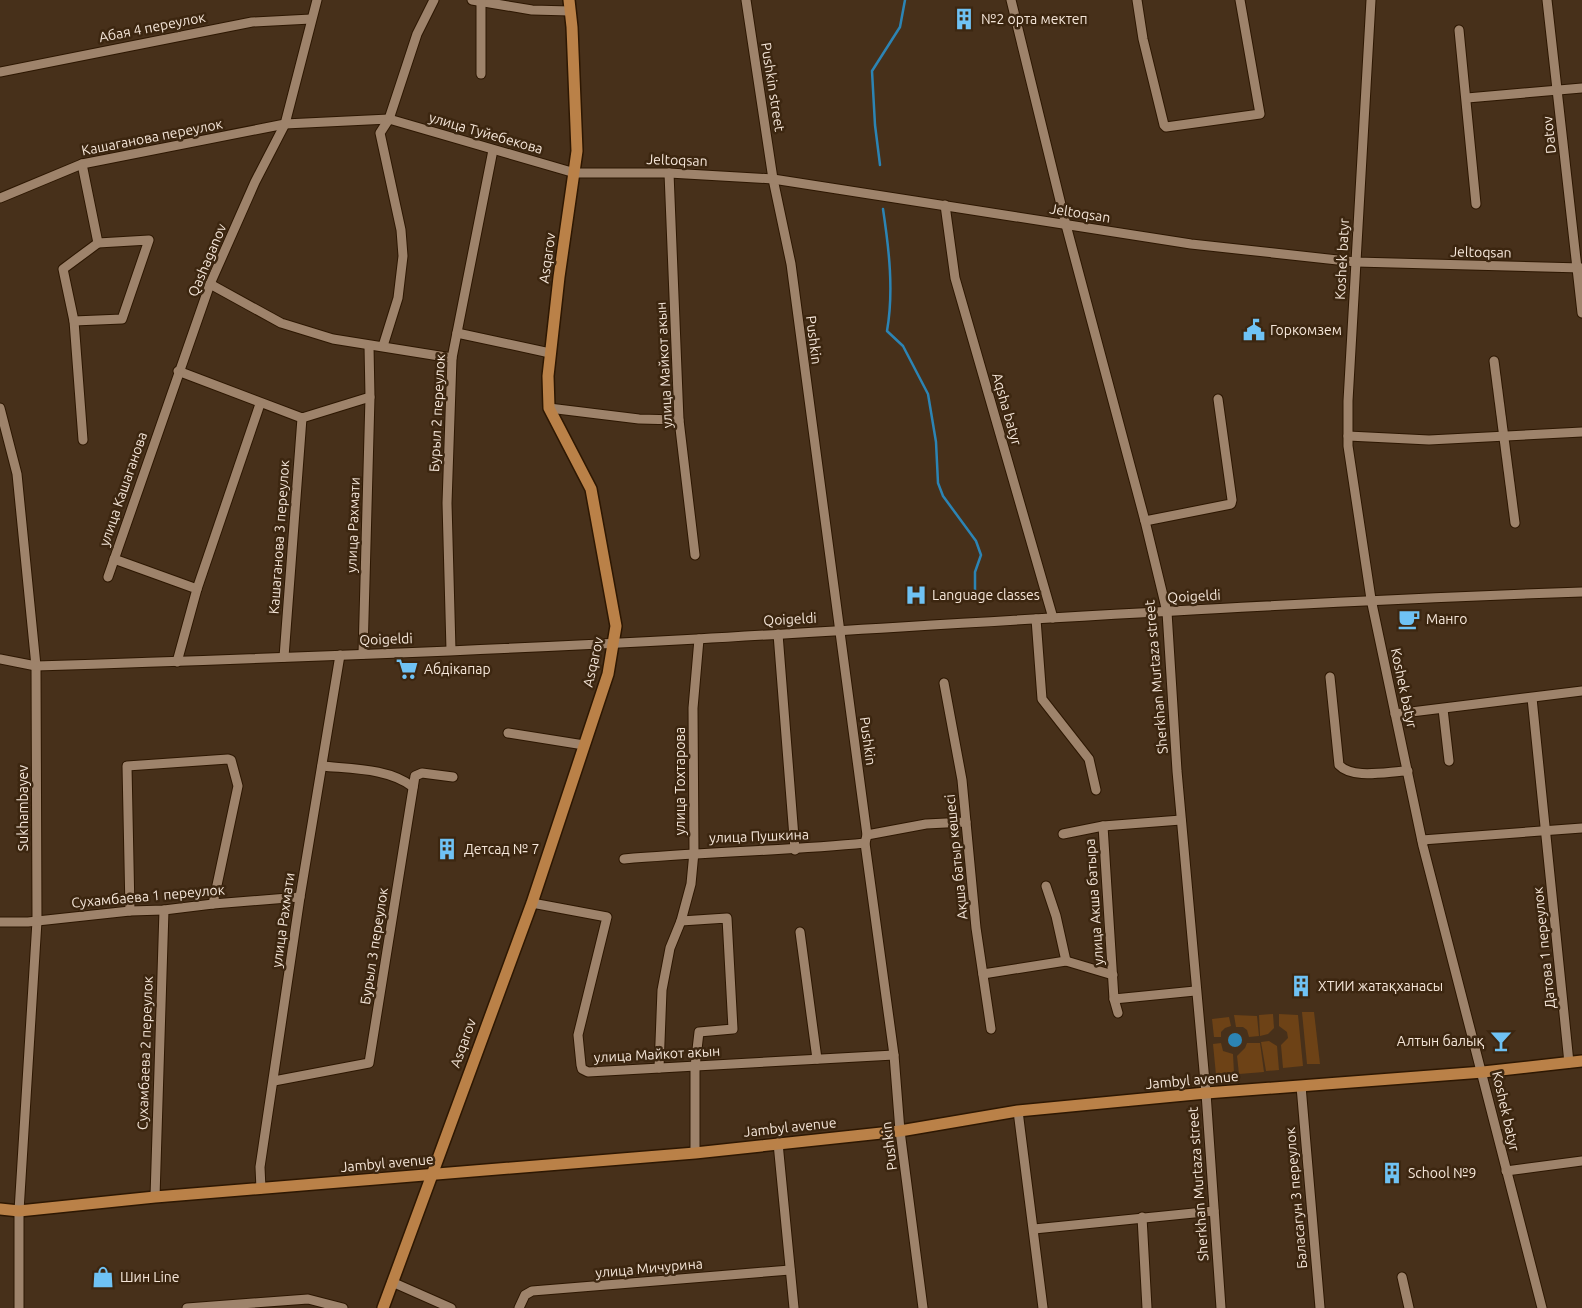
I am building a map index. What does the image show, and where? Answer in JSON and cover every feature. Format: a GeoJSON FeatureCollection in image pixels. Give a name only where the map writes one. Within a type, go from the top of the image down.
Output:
{"type":"FeatureCollection","features":[{"type":"Feature","properties":{"kind":"main road","name":"Asqarov"},"geometry":{"type":"LineString","coordinates":[[383,1308],[430,1175],[532,903],[608,674],[616,626],[591,489],[549,408],[548,376],[558,278],[575,173],[576,141],[570,5]]}},
{"type":"Feature","properties":{"kind":"main road","name":"Jambyl avenue"},"geometry":{"type":"LineString","coordinates":[[0,1208],[19,1211],[155,1197],[695,1153],[900,1131],[1018,1112],[1206,1093],[1483,1072],[1582,1061]]}},
{"type":"Feature","properties":{"kind":"street","name":"Qashaganov"},"geometry":{"type":"LineString","coordinates":[[164,411],[210,284],[255,182],[285,124],[317,0]]}},
{"type":"Feature","properties":{"kind":"street"},"geometry":{"type":"LineString","coordinates":[[384,346],[398,298],[403,256],[401,230],[380,133],[389,119],[417,34],[434,0]]}},
{"type":"Feature","properties":{"kind":"street","name":"Pushkin street"},"geometry":{"type":"LineString","coordinates":[[746,0],[773,179]]}},
{"type":"Feature","properties":{"kind":"street","name":"Sherkhan Murtaza street"},"geometry":{"type":"LineString","coordinates":[[1011,0],[1066,225],[1146,521],[1167,612],[1181,820],[1195,991],[1206,1093],[1221,1308]]}},
{"type":"Feature","properties":{"kind":"street"},"geometry":{"type":"LineString","coordinates":[[1137,0],[1143,39],[1165,126],[1260,114],[1240,0]]}},
{"type":"Feature","properties":{"kind":"street","name":"Koshek batyr"},"geometry":{"type":"LineString","coordinates":[[1371,0],[1348,401],[1348,436],[1371,599],[1422,840],[1542,1308]]}},
{"type":"Feature","properties":{"kind":"street","name":"Datov"},"geometry":{"type":"LineString","coordinates":[[1547,0],[1579,268],[1582,313]]}},
{"type":"Feature","properties":{"kind":"street"},"geometry":{"type":"LineString","coordinates":[[480,74],[476,1],[532,10],[570,5]]}},
{"type":"Feature","properties":{"kind":"street","name":"Абая 4 переулок"},"geometry":{"type":"LineString","coordinates":[[0,72],[252,22],[311,19]]}},
{"type":"Feature","properties":{"kind":"street"},"geometry":{"type":"LineString","coordinates":[[1460,30],[1476,204]]}},
{"type":"Feature","properties":{"kind":"street"},"geometry":{"type":"LineString","coordinates":[[1467,98],[1582,88]]}},
{"type":"Feature","properties":{"kind":"street","name":"улица Туйебекова"},"geometry":{"type":"LineString","coordinates":[[285,124],[389,119],[575,173]]}},
{"type":"Feature","properties":{"kind":"street","name":"Кашаганова переулок"},"geometry":{"type":"LineString","coordinates":[[0,198],[82,164],[285,124]]}},
{"type":"Feature","properties":{"kind":"street","name":"Бурыл 2 переулок"},"geometry":{"type":"LineString","coordinates":[[451,650],[447,503],[452,358],[493,150]]}},
{"type":"Feature","properties":{"kind":"street"},"geometry":{"type":"LineString","coordinates":[[82,164],[98,243]]}},
{"type":"Feature","properties":{"kind":"street","name":"Jeltoqsan"},"geometry":{"type":"LineString","coordinates":[[575,173],[670,173],[773,179],[1191,244],[1356,262],[1579,268]]}},
{"type":"Feature","properties":{"kind":"street","name":"улица Майкот акын"},"geometry":{"type":"LineString","coordinates":[[670,173],[679,420],[695,554]]}},
{"type":"Feature","properties":{"kind":"street","name":"Pushkin"},"geometry":{"type":"LineString","coordinates":[[773,179],[791,264],[894,1055],[900,1131],[923,1308]]}},
{"type":"Feature","properties":{"kind":"street","name":"Aqsha batyr"},"geometry":{"type":"LineString","coordinates":[[945,205],[954,278],[1054,618]]}},
{"type":"Feature","properties":{"kind":"street"},"geometry":{"type":"LineString","coordinates":[[74,321],[122,319],[149,240],[98,243],[63,269],[74,321],[83,440]]}},
{"type":"Feature","properties":{"kind":"street"},"geometry":{"type":"LineString","coordinates":[[210,284],[281,322],[333,339],[452,358]]}},
{"type":"Feature","properties":{"kind":"street"},"geometry":{"type":"LineString","coordinates":[[457,334],[550,353]]}},
{"type":"Feature","properties":{"kind":"street"},"geometry":{"type":"LineString","coordinates":[[178,371],[260,404],[302,418],[370,396],[369,346]]}},
{"type":"Feature","properties":{"kind":"street"},"geometry":{"type":"LineString","coordinates":[[1494,361],[1516,523]]}},
{"type":"Feature","properties":{"kind":"street","name":"улица Рахмати"},"geometry":{"type":"LineString","coordinates":[[363,654],[370,396]]}},
{"type":"Feature","properties":{"kind":"street"},"geometry":{"type":"LineString","coordinates":[[1146,521],[1231,504],[1218,399]]}},
{"type":"Feature","properties":{"kind":"street"},"geometry":{"type":"LineString","coordinates":[[178,662],[197,589],[260,404]]}},
{"type":"Feature","properties":{"kind":"street","name":"Sukhambayev"},"geometry":{"type":"LineString","coordinates":[[0,408],[17,474],[36,666],[37,921],[19,1211],[19,1308]]}},
{"type":"Feature","properties":{"kind":"street"},"geometry":{"type":"LineString","coordinates":[[549,408],[640,419],[679,420]]}},
{"type":"Feature","properties":{"kind":"street","name":"улица Кашаганова"},"geometry":{"type":"LineString","coordinates":[[108,577],[164,411]]}},
{"type":"Feature","properties":{"kind":"street","name":"Кашаганова 3 переулок"},"geometry":{"type":"LineString","coordinates":[[284,657],[302,418]]}},
{"type":"Feature","properties":{"kind":"street"},"geometry":{"type":"LineString","coordinates":[[1348,436],[1429,440],[1582,432]]}},
{"type":"Feature","properties":{"kind":"street"},"geometry":{"type":"LineString","coordinates":[[114,559],[197,589]]}},
{"type":"Feature","properties":{"kind":"street","name":"Qoigeldi"},"geometry":{"type":"LineString","coordinates":[[0,659],[36,666],[178,662],[699,639],[1371,599],[1582,592]]}},
{"type":"Feature","properties":{"kind":"street"},"geometry":{"type":"LineString","coordinates":[[1036,619],[1042,699],[1089,758],[1096,790]]}},
{"type":"Feature","properties":{"kind":"street"},"geometry":{"type":"LineString","coordinates":[[778,634],[795,850]]}},
{"type":"Feature","properties":{"kind":"street","name":"улица Тохтарова"},"geometry":{"type":"LineString","coordinates":[[659,1068],[662,990],[670,948],[691,884],[694,852],[693,708],[699,639]]}},
{"type":"Feature","properties":{"kind":"street","name":"улица Рахмати"},"geometry":{"type":"LineString","coordinates":[[261,1189],[260,1167],[300,897],[340,655]]}},
{"type":"Feature","properties":{"kind":"street"},"geometry":{"type":"LineString","coordinates":[[1330,677],[1339,765],[1347,772],[1408,771]]}},
{"type":"Feature","properties":{"kind":"street","name":"Ақша батыр көшесі"},"geometry":{"type":"LineString","coordinates":[[944,683],[962,780],[983,974],[991,1029]]}},
{"type":"Feature","properties":{"kind":"street"},"geometry":{"type":"LineString","coordinates":[[1396,714],[1582,691]]}},
{"type":"Feature","properties":{"kind":"street","name":"Датова 1 переулок"},"geometry":{"type":"LineString","coordinates":[[1532,698],[1569,1063]]}},
{"type":"Feature","properties":{"kind":"street"},"geometry":{"type":"LineString","coordinates":[[1443,708],[1449,761]]}},
{"type":"Feature","properties":{"kind":"street"},"geometry":{"type":"LineString","coordinates":[[508,733],[584,745]]}},
{"type":"Feature","properties":{"kind":"street"},"geometry":{"type":"LineString","coordinates":[[130,911],[127,766],[228,759],[231,760],[238,786],[213,904]]}},
{"type":"Feature","properties":{"kind":"street"},"geometry":{"type":"LineString","coordinates":[[322,766],[380,773],[404,780],[413,787],[415,776],[422,772],[453,777]]}},
{"type":"Feature","properties":{"kind":"street","name":"Бурыл 3 переулок"},"geometry":{"type":"LineString","coordinates":[[274,1081],[368,1064],[371,1060],[413,787]]}},
{"type":"Feature","properties":{"kind":"street"},"geometry":{"type":"LineString","coordinates":[[1063,834],[1103,826],[1181,820]]}},
{"type":"Feature","properties":{"kind":"street","name":"улица Пушкина"},"geometry":{"type":"LineString","coordinates":[[624,859],[694,852],[795,850],[866,839],[926,824],[966,822]]}},
{"type":"Feature","properties":{"kind":"street","name":"улица Акша батыра"},"geometry":{"type":"LineString","coordinates":[[1103,826],[1114,999],[1118,1013]]}},
{"type":"Feature","properties":{"kind":"street"},"geometry":{"type":"LineString","coordinates":[[1422,840],[1582,828]]}},
{"type":"Feature","properties":{"kind":"street"},"geometry":{"type":"LineString","coordinates":[[1046,886],[1056,916],[1066,961]]}},
{"type":"Feature","properties":{"kind":"street","name":"Сухамбаева 1 переулок"},"geometry":{"type":"LineString","coordinates":[[0,922],[37,921],[130,911],[164,910],[300,897]]}},
{"type":"Feature","properties":{"kind":"street","name":"улица Майкот акын"},"geometry":{"type":"LineString","coordinates":[[532,903],[608,917],[578,1035],[582,1069],[588,1072],[894,1055]]}},
{"type":"Feature","properties":{"kind":"street","name":"Сухамбаева 2 переулок"},"geometry":{"type":"LineString","coordinates":[[155,1197],[164,910]]}},
{"type":"Feature","properties":{"kind":"street"},"geometry":{"type":"LineString","coordinates":[[680,921],[727,918],[732,1029],[699,1032],[695,1067],[695,1153]]}},
{"type":"Feature","properties":{"kind":"street"},"geometry":{"type":"LineString","coordinates":[[800,932],[817,1059]]}},
{"type":"Feature","properties":{"kind":"street","name":"улица Акша батыра"},"geometry":{"type":"LineString","coordinates":[[983,974],[1066,961],[1113,975]]}},
{"type":"Feature","properties":{"kind":"street"},"geometry":{"type":"LineString","coordinates":[[1114,999],[1195,991]]}},
{"type":"Feature","properties":{"kind":"street","name":"Баласагун 3 переулок"},"geometry":{"type":"LineString","coordinates":[[1301,1086],[1320,1308]]}},
{"type":"Feature","properties":{"kind":"street"},"geometry":{"type":"LineString","coordinates":[[1018,1112],[1034,1229],[1042,1308]]}},
{"type":"Feature","properties":{"kind":"street"},"geometry":{"type":"LineString","coordinates":[[778,1143],[794,1308]]}},
{"type":"Feature","properties":{"kind":"street"},"geometry":{"type":"LineString","coordinates":[[1506,1171],[1582,1161]]}},
{"type":"Feature","properties":{"kind":"street"},"geometry":{"type":"LineString","coordinates":[[1034,1229],[1214,1211]]}},
{"type":"Feature","properties":{"kind":"street"},"geometry":{"type":"LineString","coordinates":[[1142,1217],[1147,1308]]}},
{"type":"Feature","properties":{"kind":"street","name":"улица Мичурина"},"geometry":{"type":"LineString","coordinates":[[520,1308],[525,1295],[532,1291],[790,1270]]}},
{"type":"Feature","properties":{"kind":"street"},"geometry":{"type":"LineString","coordinates":[[1402,1276],[1409,1308]]}},
{"type":"Feature","properties":{"kind":"street"},"geometry":{"type":"LineString","coordinates":[[392,1282],[451,1308]]}},
{"type":"Feature","properties":{"kind":"street"},"geometry":{"type":"LineString","coordinates":[[186,1308],[308,1299],[343,1308]]}},
{"type":"Feature","properties":{"kind":"shaded area"},"geometry":{"type":"Polygon","coordinates":[[[1302,1012],[1314,1012],[1320,1064],[1307,1064],[1302,1012]]]}},
{"type":"Feature","properties":{"kind":"shaded area"},"geometry":{"type":"Polygon","coordinates":[[[1273,1014],[1274,1028],[1268,1034],[1260,1036],[1259,1015],[1273,1014]]]}},
{"type":"Feature","properties":{"kind":"shaded area"},"geometry":{"type":"Polygon","coordinates":[[[1279,1014],[1298,1015],[1303,1066],[1283,1068],[1281,1045],[1288,1038],[1287,1032],[1279,1026],[1279,1014]]]}},
{"type":"Feature","properties":{"kind":"shaded area"},"geometry":{"type":"Polygon","coordinates":[[[1234,1015],[1257,1016],[1259,1036],[1249,1037],[1247,1030],[1243,1027],[1236,1027],[1234,1015]]]}},
{"type":"Feature","properties":{"kind":"shaded area"},"geometry":{"type":"Polygon","coordinates":[[[1229,1017],[1231,1026],[1221,1032],[1221,1037],[1214,1037],[1212,1019],[1229,1017]]]}},
{"type":"Feature","properties":{"kind":"shaded area"},"geometry":{"type":"Polygon","coordinates":[[[1269,1041],[1277,1046],[1279,1070],[1266,1071],[1261,1042],[1269,1041]]]}},
{"type":"Feature","properties":{"kind":"shaded area"},"geometry":{"type":"Polygon","coordinates":[[[1221,1043],[1223,1051],[1233,1054],[1234,1073],[1216,1075],[1213,1044],[1221,1043]]]}},
{"type":"Feature","properties":{"kind":"shaded area"},"geometry":{"type":"Polygon","coordinates":[[[1247,1043],[1260,1043],[1264,1072],[1239,1074],[1237,1056],[1247,1043]]]}},
{"type":"Feature","properties":{"kind":"water"},"geometry":{"type":"Polygon","coordinates":[[[1232,1033],[1238,1033],[1242,1040],[1238,1047],[1232,1047],[1228,1043],[1228,1037],[1232,1033]]]}},
{"type":"Feature","properties":{"kind":"waterway"},"geometry":{"type":"LineString","coordinates":[[880,165],[875,125],[872,71],[900,27],[905,0]]}},
{"type":"Feature","properties":{"kind":"waterway"},"geometry":{"type":"LineString","coordinates":[[883,209],[889,255],[890,285],[887,331],[903,346],[928,394],[936,442],[938,483],[943,496],[976,541],[981,555],[975,572],[975,595]]}},
{"type":"Feature","properties":{"kind":"place","name":"№2 орта мектеп"},"geometry":{"type":"Point","coordinates":[964,19]}},
{"type":"Feature","properties":{"kind":"place","name":"Горкомзем"},"geometry":{"type":"Point","coordinates":[1254,330]}},
{"type":"Feature","properties":{"kind":"place","name":"Language classes"},"geometry":{"type":"Point","coordinates":[916,595]}},
{"type":"Feature","properties":{"kind":"place","name":"Манго"},"geometry":{"type":"Point","coordinates":[1409,619]}},
{"type":"Feature","properties":{"kind":"place","name":"Абдiкапар"},"geometry":{"type":"Point","coordinates":[407,669]}},
{"type":"Feature","properties":{"kind":"place","name":"Детсад № 7"},"geometry":{"type":"Point","coordinates":[447,849]}},
{"type":"Feature","properties":{"kind":"place","name":"ХТИИ жатақханасы"},"geometry":{"type":"Point","coordinates":[1301,986]}},
{"type":"Feature","properties":{"kind":"place","name":"Алтын балық"},"geometry":{"type":"Point","coordinates":[1501,1041]}},
{"type":"Feature","properties":{"kind":"place","name":"School №9"},"geometry":{"type":"Point","coordinates":[1392,1173]}},
{"type":"Feature","properties":{"kind":"place","name":"Шин Line"},"geometry":{"type":"Point","coordinates":[103,1277]}}]}
